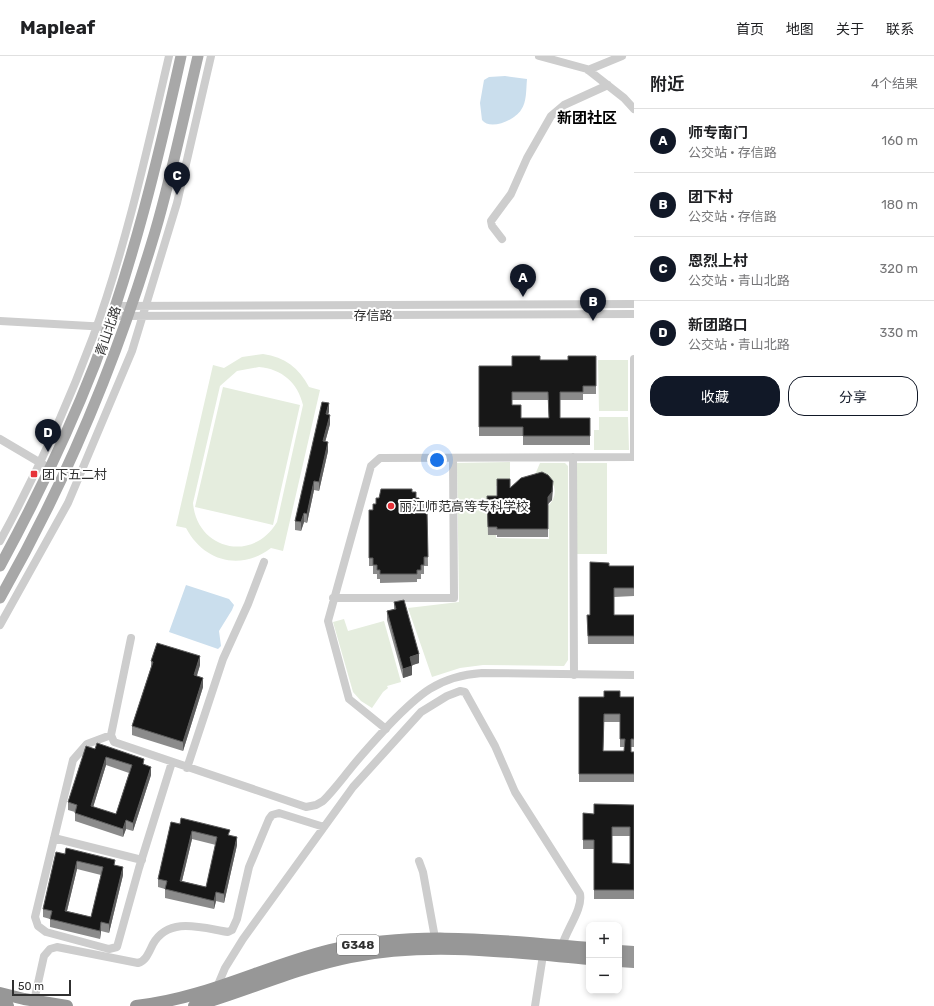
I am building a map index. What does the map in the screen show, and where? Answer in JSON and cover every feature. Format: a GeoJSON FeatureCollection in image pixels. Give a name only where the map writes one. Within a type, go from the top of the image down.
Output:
{"type":"FeatureCollection","features":[{"type":"Feature","properties":{"kind":"highway","name":"G348"},"geometry":{"type":"LineString","coordinates":[[136,1006],[175,1000],[217,988],[295,960],[331,950],[366,943],[435,938],[586,948]]}},
{"type":"Feature","properties":{"kind":"highway","name":"G348"},"geometry":{"type":"LineString","coordinates":[[194,1006],[316,965],[351,957],[384,952],[456,948],[586,958]]}},
{"type":"Feature","properties":{"kind":"highway"},"geometry":{"type":"LineString","coordinates":[[622,951],[634,952]]}},
{"type":"Feature","properties":{"kind":"highway"},"geometry":{"type":"LineString","coordinates":[[622,961],[634,962]]}},
{"type":"Feature","properties":{"kind":"highway"},"geometry":{"type":"LineString","coordinates":[[0,993],[34,1001],[67,1006]]}},
{"type":"Feature","properties":{"kind":"highway"},"geometry":{"type":"LineString","coordinates":[[0,1004],[8,1006]]}},
{"type":"Feature","properties":{"kind":"main road","name":"青山北路"},"geometry":{"type":"LineString","coordinates":[[0,566],[45,466],[82,395],[108,327],[152,184],[181,56]]}},
{"type":"Feature","properties":{"kind":"main road","name":"青山北路"},"geometry":{"type":"LineString","coordinates":[[0,598],[33,538],[73,457],[100,395],[130,311],[167,188],[198,56]]}},
{"type":"Feature","properties":{"kind":"street"},"geometry":{"type":"LineString","coordinates":[[0,541],[30,485],[45,466],[96,327],[137,192],[169,56]]}},
{"type":"Feature","properties":{"kind":"street"},"geometry":{"type":"LineString","coordinates":[[0,625],[68,503],[119,383],[147,306],[177,203],[211,56]]}},
{"type":"Feature","properties":{"kind":"street"},"geometry":{"type":"LineString","coordinates":[[539,56],[561,61],[588,70],[624,98],[634,108]]}},
{"type":"Feature","properties":{"kind":"street"},"geometry":{"type":"LineString","coordinates":[[588,70],[622,56]]}},
{"type":"Feature","properties":{"kind":"street"},"geometry":{"type":"LineString","coordinates":[[502,239],[492,226],[491,221],[511,194],[527,158],[547,121],[564,105],[608,85]]}},
{"type":"Feature","properties":{"kind":"street","name":"存信路"},"geometry":{"type":"LineString","coordinates":[[113,311],[130,311],[147,306],[634,304]]}},
{"type":"Feature","properties":{"kind":"street","name":"存信路"},"geometry":{"type":"LineString","coordinates":[[130,311],[143,316],[634,314]]}},
{"type":"Feature","properties":{"kind":"street"},"geometry":{"type":"LineString","coordinates":[[0,321],[108,327]]}},
{"type":"Feature","properties":{"kind":"street"},"geometry":{"type":"LineString","coordinates":[[386,729],[349,698],[328,626],[333,598],[368,471],[372,463],[380,458],[634,457],[634,359]]}},
{"type":"Feature","properties":{"kind":"street"},"geometry":{"type":"LineString","coordinates":[[0,439],[45,466]]}},
{"type":"Feature","properties":{"kind":"street"},"geometry":{"type":"LineString","coordinates":[[573,457],[574,675]]}},
{"type":"Feature","properties":{"kind":"street"},"geometry":{"type":"LineString","coordinates":[[333,598],[454,598],[454,458]]}},
{"type":"Feature","properties":{"kind":"street"},"geometry":{"type":"LineString","coordinates":[[187,768],[223,659],[248,604],[264,562]]}},
{"type":"Feature","properties":{"kind":"street"},"geometry":{"type":"LineString","coordinates":[[131,638],[111,735],[116,744],[302,806],[311,806],[320,803],[326,798],[363,753],[386,729],[419,696],[435,685],[453,678],[482,674],[634,675]]}},
{"type":"Feature","properties":{"kind":"street"},"geometry":{"type":"LineString","coordinates":[[217,988],[225,968],[243,939],[353,787],[413,719],[438,701],[460,691],[465,692],[495,746],[515,792],[580,894],[580,905],[565,934],[562,946]]}},
{"type":"Feature","properties":{"kind":"street"},"geometry":{"type":"LineString","coordinates":[[111,735],[87,744],[73,760],[34,917],[36,923],[46,932],[109,949],[118,947],[142,860],[172,762]]}},
{"type":"Feature","properties":{"kind":"street"},"geometry":{"type":"LineString","coordinates":[[34,1001],[44,956],[53,948],[57,947],[138,963],[145,959],[156,940],[172,928],[192,925],[228,932],[232,930],[238,919],[249,867],[272,815],[279,813],[324,827]]}},
{"type":"Feature","properties":{"kind":"street"},"geometry":{"type":"LineString","coordinates":[[54,838],[142,860]]}},
{"type":"Feature","properties":{"kind":"street"},"geometry":{"type":"LineString","coordinates":[[420,861],[435,938]]}},
{"type":"Feature","properties":{"kind":"street"},"geometry":{"type":"LineString","coordinates":[[535,1006],[543,955]]}},
{"type":"Feature","properties":{"kind":"green space"},"geometry":{"type":"Polygon","coordinates":[[[263,354],[278,358],[296,369],[309,387],[320,390],[283,551],[271,548],[259,555],[236,561],[213,555],[203,549],[194,540],[186,528],[176,526],[213,365],[224,368],[242,357],[263,354]],[[259,367],[237,371],[220,386],[193,503],[197,519],[204,532],[215,540],[228,546],[241,546],[254,543],[267,535],[277,522],[303,405],[301,397],[288,378],[267,368],[259,367]]]}},
{"type":"Feature","properties":{"kind":"green space"},"geometry":{"type":"Polygon","coordinates":[[[598,360],[628,360],[628,411],[599,411],[598,360]]]}},
{"type":"Feature","properties":{"kind":"green space"},"geometry":{"type":"Polygon","coordinates":[[[223,387],[300,405],[273,525],[195,507],[223,387]]]}},
{"type":"Feature","properties":{"kind":"green space"},"geometry":{"type":"Polygon","coordinates":[[[599,417],[628,417],[629,450],[594,450],[594,430],[599,430],[599,417]]]}},
{"type":"Feature","properties":{"kind":"green space"},"geometry":{"type":"Polygon","coordinates":[[[510,462],[510,483],[496,486],[496,538],[549,539],[548,506],[554,498],[555,492],[552,482],[534,477],[540,463],[565,463],[568,466],[568,660],[564,666],[483,665],[460,668],[432,677],[408,608],[459,602],[457,463],[510,462]]]}},
{"type":"Feature","properties":{"kind":"green space"},"geometry":{"type":"Polygon","coordinates":[[[575,463],[607,463],[607,554],[576,554],[575,463]]]}},
{"type":"Feature","properties":{"kind":"green space"},"geometry":{"type":"Polygon","coordinates":[[[344,619],[348,631],[384,621],[401,682],[387,686],[388,688],[383,692],[372,708],[361,701],[353,692],[333,622],[344,619]]]}},
{"type":"Feature","properties":{"kind":"water"},"geometry":{"type":"Polygon","coordinates":[[[505,76],[527,79],[526,95],[523,107],[518,114],[502,123],[486,123],[482,120],[480,103],[484,80],[489,77],[505,76]]]}},
{"type":"Feature","properties":{"kind":"water"},"geometry":{"type":"Polygon","coordinates":[[[186,585],[229,599],[234,605],[219,631],[221,646],[218,649],[169,632],[186,585]]]}},
{"type":"Feature","properties":{"kind":"building"},"geometry":{"type":"Polygon","coordinates":[[[512,356],[540,356],[540,360],[568,360],[568,356],[596,356],[596,386],[583,386],[583,392],[560,392],[560,418],[590,418],[590,436],[523,436],[523,427],[479,427],[479,366],[512,366],[512,356]],[[512,392],[512,405],[521,405],[521,418],[549,418],[548,392],[512,392]]]}},
{"type":"Feature","properties":{"kind":"building"},"geometry":{"type":"Polygon","coordinates":[[[322,402],[329,403],[326,414],[330,415],[323,441],[328,442],[319,482],[314,481],[307,514],[304,513],[301,522],[295,521],[322,402]]]}},
{"type":"Feature","properties":{"kind":"building"},"geometry":{"type":"Polygon","coordinates":[[[542,472],[548,475],[553,481],[552,492],[548,497],[548,529],[497,529],[497,527],[488,527],[487,496],[497,496],[497,479],[510,479],[510,488],[521,478],[542,472]]]}},
{"type":"Feature","properties":{"kind":"building"},"geometry":{"type":"Polygon","coordinates":[[[381,489],[412,489],[412,492],[416,492],[416,498],[419,498],[419,504],[423,504],[423,510],[427,510],[428,557],[424,557],[424,565],[421,565],[421,570],[417,570],[417,574],[380,574],[380,570],[377,570],[377,565],[373,565],[373,558],[369,558],[369,510],[373,510],[373,504],[376,504],[376,498],[379,498],[381,489]]]}},
{"type":"Feature","properties":{"kind":"building"},"geometry":{"type":"Polygon","coordinates":[[[590,562],[609,563],[609,566],[634,566],[634,588],[614,588],[614,615],[634,615],[634,636],[588,636],[587,615],[590,615],[590,562]]]}},
{"type":"Feature","properties":{"kind":"building"},"geometry":{"type":"Polygon","coordinates":[[[404,600],[419,654],[410,657],[412,666],[403,669],[387,611],[396,609],[394,602],[404,600]]]}},
{"type":"Feature","properties":{"kind":"building"},"geometry":{"type":"Polygon","coordinates":[[[157,643],[200,656],[194,675],[203,678],[183,742],[132,726],[153,662],[151,661],[157,643]]]}},
{"type":"Feature","properties":{"kind":"building"},"geometry":{"type":"Polygon","coordinates":[[[604,691],[620,691],[620,697],[634,697],[634,739],[631,739],[631,752],[634,752],[634,774],[579,774],[579,697],[604,697],[604,691]],[[604,714],[603,751],[624,751],[625,739],[620,739],[620,714],[604,714]]]}},
{"type":"Feature","properties":{"kind":"building"},"geometry":{"type":"Polygon","coordinates":[[[97,743],[144,759],[143,764],[151,767],[133,823],[126,820],[123,829],[75,813],[77,805],[68,802],[86,746],[95,749],[97,743]],[[106,757],[91,806],[116,814],[132,765],[106,757]]]}},
{"type":"Feature","properties":{"kind":"building"},"geometry":{"type":"Polygon","coordinates":[[[594,804],[634,805],[634,890],[594,890],[594,840],[583,840],[583,813],[594,814],[594,804]],[[612,827],[612,863],[630,864],[630,827],[612,827]]]}},
{"type":"Feature","properties":{"kind":"building"},"geometry":{"type":"Polygon","coordinates":[[[181,818],[230,830],[228,835],[237,837],[224,894],[216,892],[214,901],[165,889],[167,881],[158,879],[171,822],[180,824],[181,818]],[[192,831],[180,881],[206,887],[217,837],[192,831]]]}},
{"type":"Feature","properties":{"kind":"building"},"geometry":{"type":"Polygon","coordinates":[[[66,848],[115,860],[114,865],[123,867],[109,924],[101,922],[100,931],[50,919],[52,911],[43,909],[56,852],[65,854],[66,848]],[[77,861],[65,911],[91,917],[103,867],[77,861]]]}},
{"type":"Feature","properties":{"kind":"place","name":"恩烈上村"},"geometry":{"type":"Point","coordinates":[177,195]}},
{"type":"Feature","properties":{"kind":"place","name":"师专南门"},"geometry":{"type":"Point","coordinates":[523,297]}},
{"type":"Feature","properties":{"kind":"place","name":"团下村"},"geometry":{"type":"Point","coordinates":[593,321]}},
{"type":"Feature","properties":{"kind":"place","name":"新团路口"},"geometry":{"type":"Point","coordinates":[48,452]}},
{"type":"Feature","properties":{"kind":"place","name":"团下五二村"},"geometry":{"type":"Point","coordinates":[34,474]}},
{"type":"Feature","properties":{"kind":"place","name":"丽江师范高等专科学校"},"geometry":{"type":"Point","coordinates":[391,506]}},
{"type":"Feature","properties":{"kind":"district","name":"新团社区"},"geometry":{"type":"Point","coordinates":[587,118]}}]}
